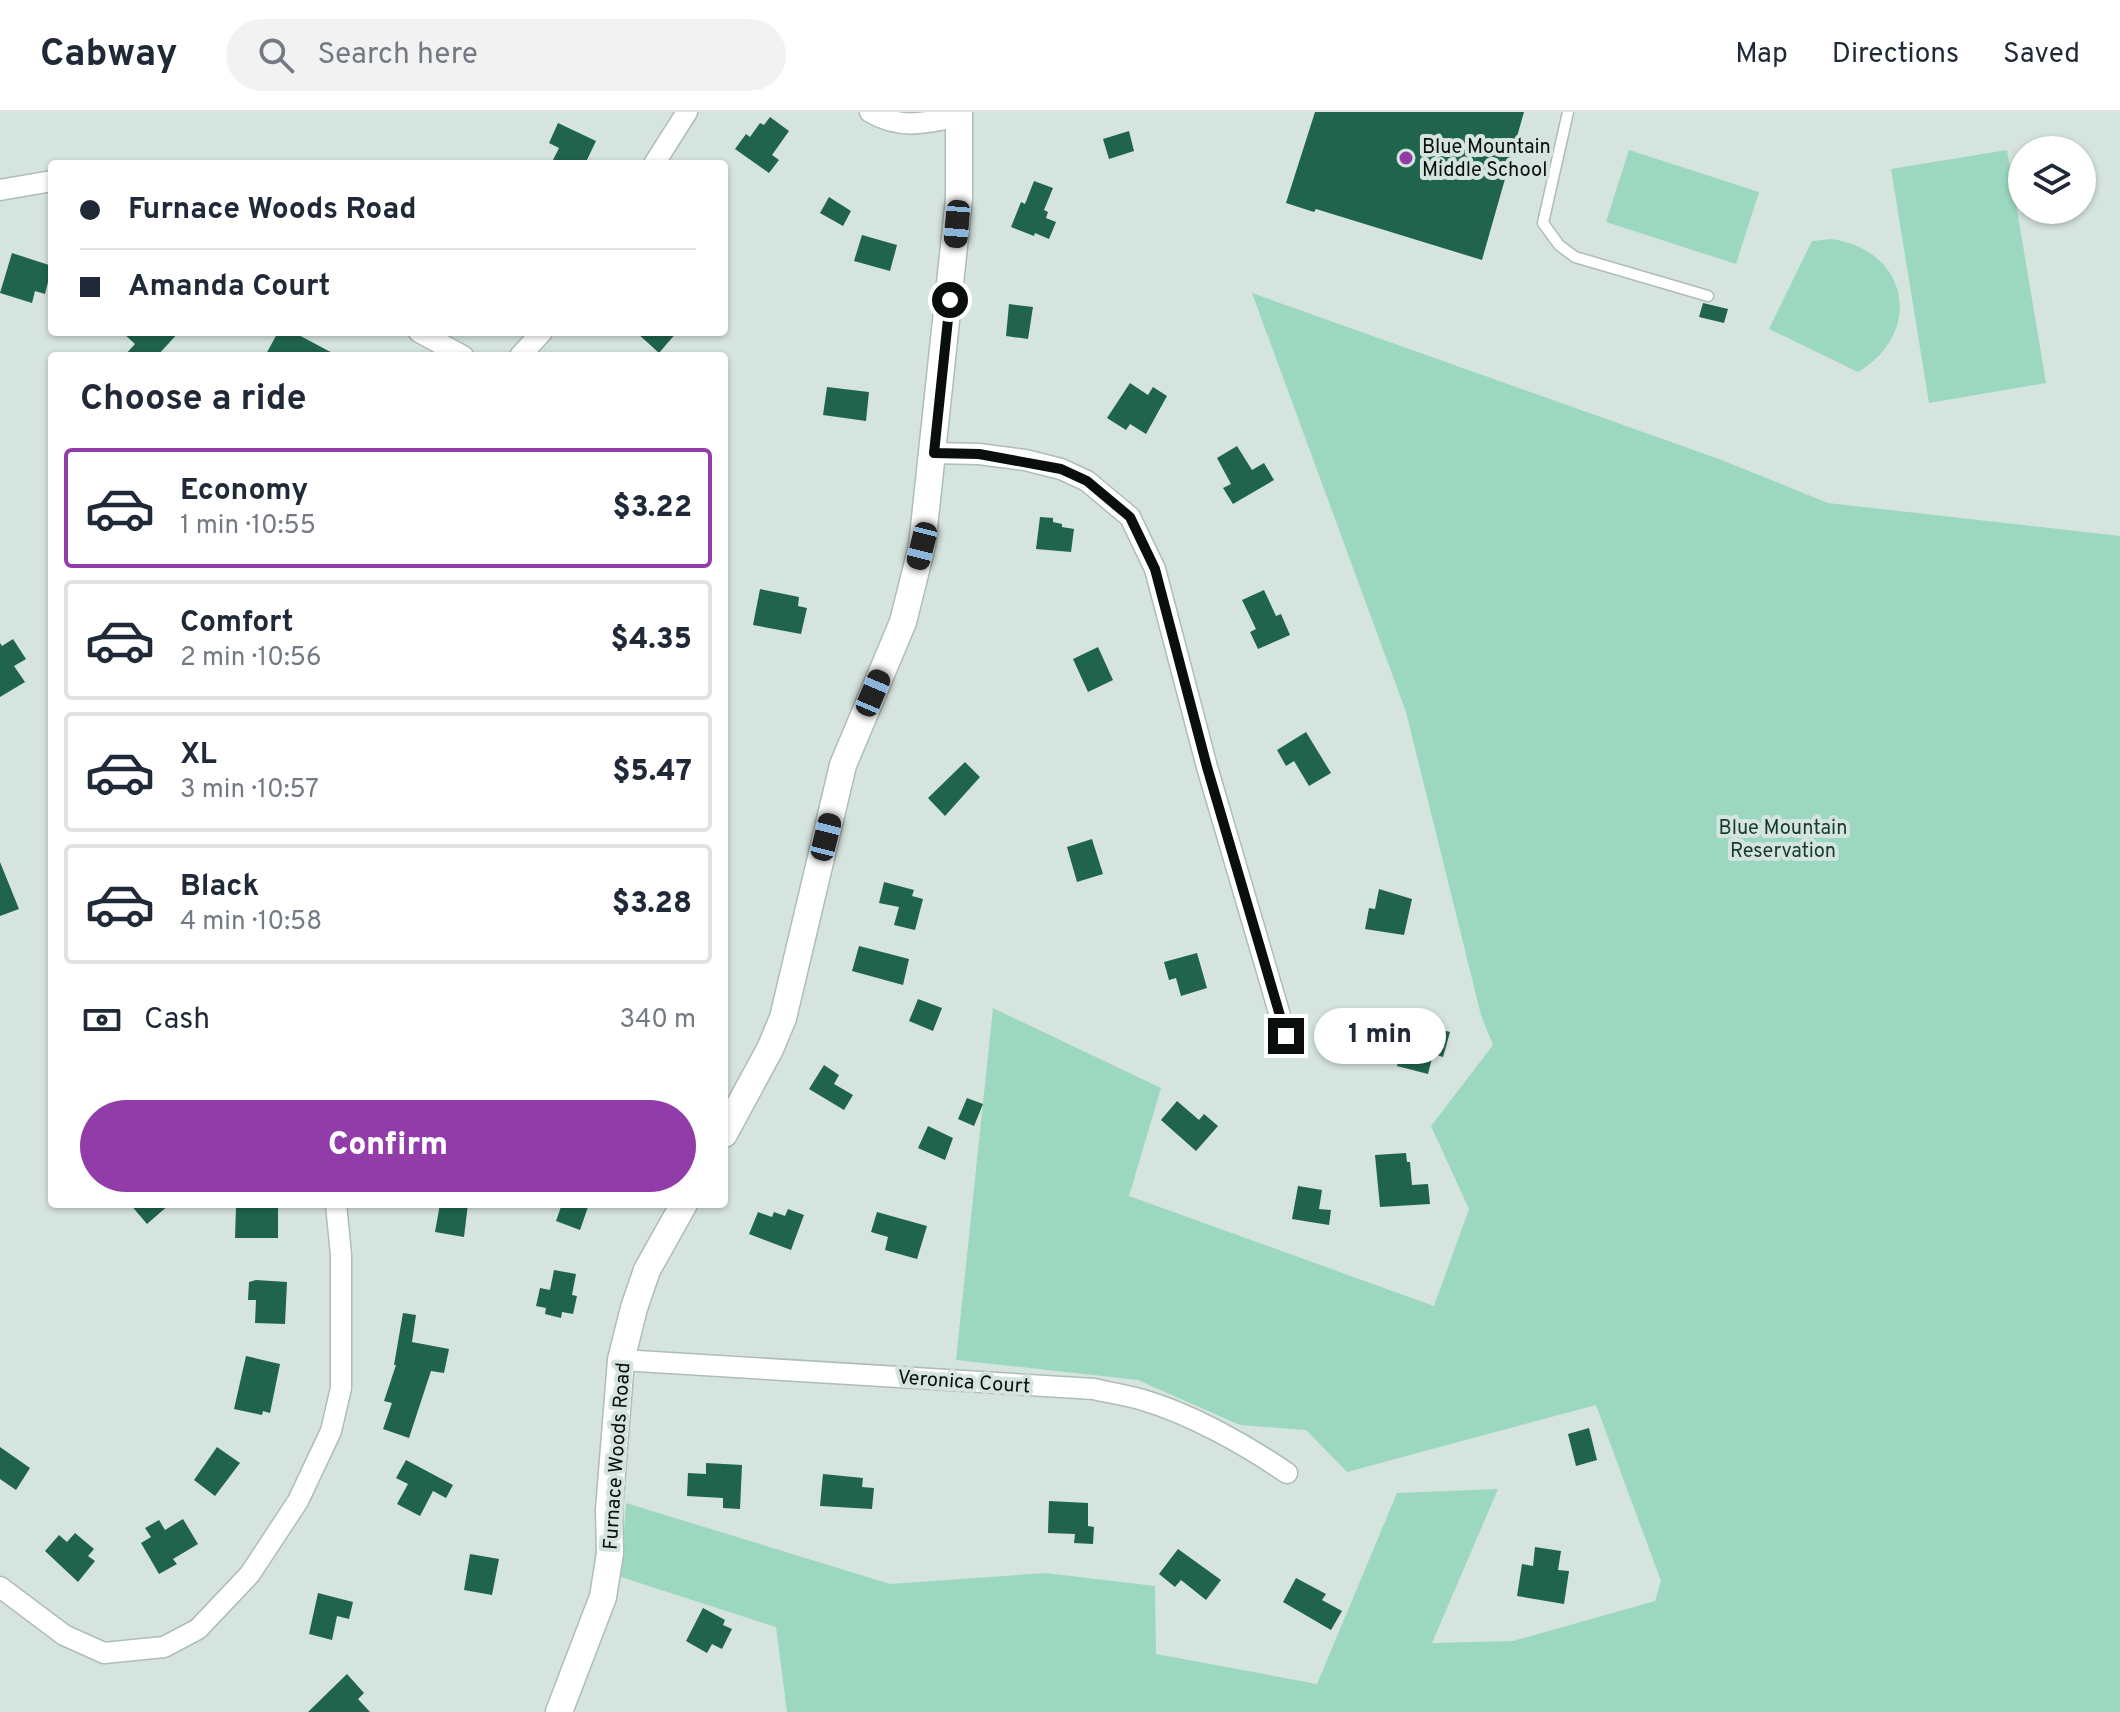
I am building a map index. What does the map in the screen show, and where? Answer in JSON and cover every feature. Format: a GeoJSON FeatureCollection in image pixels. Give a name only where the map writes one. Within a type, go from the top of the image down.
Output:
{"type":"FeatureCollection","features":[{"type":"Feature","properties":{"kind":"street"},"geometry":{"type":"LineString","coordinates":[[657,160],[687,112]]}},
{"type":"Feature","properties":{"kind":"street"},"geometry":{"type":"LineString","coordinates":[[728,1127],[770,1049],[783,1018],[843,765],[903,622],[922,546],[959,199],[959,114],[934,121],[897,124],[870,112]]}},
{"type":"Feature","properties":{"kind":"street"},"geometry":{"type":"LineString","coordinates":[[0,190],[48,182]]}},
{"type":"Feature","properties":{"kind":"street"},"geometry":{"type":"LineString","coordinates":[[426,336],[456,352]]}},
{"type":"Feature","properties":{"kind":"street"},"geometry":{"type":"LineString","coordinates":[[524,352],[538,336]]}},
{"type":"Feature","properties":{"kind":"street"},"geometry":{"type":"LineString","coordinates":[[934,453],[979,454],[1061,469],[1087,481],[1130,517],[1155,569],[1207,767],[1286,1036]]}},
{"type":"Feature","properties":{"kind":"street"},"geometry":{"type":"LineString","coordinates":[[0,1587],[64,1635],[104,1653],[164,1647],[198,1629],[241,1585],[298,1501],[331,1431],[341,1388],[341,1255],[336,1208]]}},
{"type":"Feature","properties":{"kind":"street","name":"Furnace Woods Road"},"geometry":{"type":"LineString","coordinates":[[559,1712],[603,1597],[610,1553],[609,1510],[621,1360],[647,1270],[682,1208]]}},
{"type":"Feature","properties":{"kind":"street","name":"Veronica Court"},"geometry":{"type":"LineString","coordinates":[[621,1360],[1094,1389],[1141,1399],[1175,1411],[1267,1459],[1287,1473]]}},
{"type":"Feature","properties":{"kind":"lane"},"geometry":{"type":"LineString","coordinates":[[1568,112],[1543,223],[1559,245],[1575,257],[1708,296]]}},
{"type":"Feature","properties":{"kind":"green space"},"geometry":{"type":"Polygon","coordinates":[[[1629,150],[1759,192],[1736,264],[1606,222],[1629,150]]]}},
{"type":"Feature","properties":{"kind":"green space"},"geometry":{"type":"Polygon","coordinates":[[[2007,150],[2008,224],[2019,224],[2046,383],[1929,403],[1891,169],[2007,150]]]}},
{"type":"Feature","properties":{"kind":"green space"},"geometry":{"type":"Polygon","coordinates":[[[1831,239],[1857,246],[1877,258],[1891,275],[1898,294],[1899,315],[1893,336],[1879,355],[1858,372],[1769,329],[1812,241],[1831,239]]]}},
{"type":"Feature","properties":{"kind":"green space","name":"Blue Mountain Reservation"},"geometry":{"type":"Polygon","coordinates":[[[1252,293],[1719,459],[1828,503],[2120,536],[2120,1712],[787,1712],[776,1627],[621,1577],[626,1503],[890,1584],[1045,1573],[1155,1586],[1156,1654],[1317,1684],[1397,1493],[1498,1489],[1432,1643],[1513,1641],[1655,1601],[1661,1581],[1596,1405],[1347,1472],[1306,1430],[1240,1425],[1138,1380],[956,1360],[993,1008],[1161,1088],[1129,1196],[1434,1306],[1469,1209],[1431,1126],[1493,1045],[1481,1015],[1406,712],[1252,293]]]}},
{"type":"Feature","properties":{"kind":"building","name":"Blue Mountain Middle School"},"geometry":{"type":"Polygon","coordinates":[[[1315,112],[1524,112],[1482,260],[1316,209],[1314,212],[1286,203],[1315,112]]]}},
{"type":"Feature","properties":{"kind":"building"},"geometry":{"type":"Polygon","coordinates":[[[770,117],[789,131],[772,155],[779,160],[769,173],[735,149],[746,134],[750,137],[760,123],[764,125],[770,117]]]}},
{"type":"Feature","properties":{"kind":"building"},"geometry":{"type":"Polygon","coordinates":[[[558,123],[596,141],[587,160],[553,160],[559,148],[549,143],[558,123]]]}},
{"type":"Feature","properties":{"kind":"building"},"geometry":{"type":"Polygon","coordinates":[[[1129,131],[1134,151],[1109,159],[1103,139],[1129,131]]]}},
{"type":"Feature","properties":{"kind":"building"},"geometry":{"type":"Polygon","coordinates":[[[1034,181],[1053,188],[1044,210],[1048,212],[1046,218],[1056,222],[1049,239],[1011,227],[1034,181]]]}},
{"type":"Feature","properties":{"kind":"building"},"geometry":{"type":"Polygon","coordinates":[[[829,197],[851,211],[843,226],[820,213],[829,197]]]}},
{"type":"Feature","properties":{"kind":"building"},"geometry":{"type":"Polygon","coordinates":[[[862,235],[897,245],[890,271],[854,261],[862,235]]]}},
{"type":"Feature","properties":{"kind":"building"},"geometry":{"type":"Polygon","coordinates":[[[12,253],[48,265],[45,294],[35,291],[32,303],[0,293],[12,253]]]}},
{"type":"Feature","properties":{"kind":"building"},"geometry":{"type":"Polygon","coordinates":[[[1703,303],[1728,309],[1724,323],[1699,317],[1703,303]]]}},
{"type":"Feature","properties":{"kind":"building"},"geometry":{"type":"Polygon","coordinates":[[[1009,304],[1033,307],[1028,339],[1006,336],[1009,304]]]}},
{"type":"Feature","properties":{"kind":"building"},"geometry":{"type":"Polygon","coordinates":[[[126,336],[175,336],[161,352],[128,352],[135,344],[126,336]]]}},
{"type":"Feature","properties":{"kind":"building"},"geometry":{"type":"Polygon","coordinates":[[[276,336],[300,336],[330,352],[267,352],[276,336]]]}},
{"type":"Feature","properties":{"kind":"building"},"geometry":{"type":"Polygon","coordinates":[[[640,336],[674,336],[658,352],[640,336]]]}},
{"type":"Feature","properties":{"kind":"building"},"geometry":{"type":"Polygon","coordinates":[[[1130,383],[1148,395],[1153,387],[1167,396],[1146,434],[1130,424],[1126,430],[1107,418],[1130,383]]]}},
{"type":"Feature","properties":{"kind":"building"},"geometry":{"type":"Polygon","coordinates":[[[827,387],[869,392],[866,421],[823,415],[827,387]]]}},
{"type":"Feature","properties":{"kind":"building"},"geometry":{"type":"Polygon","coordinates":[[[1237,446],[1252,470],[1264,463],[1274,480],[1233,504],[1223,488],[1231,484],[1217,458],[1237,446]]]}},
{"type":"Feature","properties":{"kind":"building"},"geometry":{"type":"Polygon","coordinates":[[[1040,517],[1053,518],[1053,522],[1062,524],[1062,527],[1074,529],[1071,552],[1036,549],[1040,517]]]}},
{"type":"Feature","properties":{"kind":"building"},"geometry":{"type":"Polygon","coordinates":[[[760,589],[799,597],[798,606],[807,608],[801,634],[753,625],[760,589]]]}},
{"type":"Feature","properties":{"kind":"building"},"geometry":{"type":"Polygon","coordinates":[[[1264,590],[1276,616],[1281,614],[1290,635],[1258,649],[1250,632],[1256,629],[1242,600],[1264,590]]]}},
{"type":"Feature","properties":{"kind":"building"},"geometry":{"type":"Polygon","coordinates":[[[13,639],[26,659],[14,666],[25,682],[0,697],[0,643],[2,646],[13,639]]]}},
{"type":"Feature","properties":{"kind":"building"},"geometry":{"type":"Polygon","coordinates":[[[1098,647],[1113,680],[1088,692],[1073,659],[1098,647]]]}},
{"type":"Feature","properties":{"kind":"building"},"geometry":{"type":"Polygon","coordinates":[[[1306,732],[1331,773],[1309,786],[1294,761],[1286,766],[1277,750],[1306,732]]]}},
{"type":"Feature","properties":{"kind":"building"},"geometry":{"type":"Polygon","coordinates":[[[965,762],[980,777],[945,816],[928,798],[965,762]]]}},
{"type":"Feature","properties":{"kind":"building"},"geometry":{"type":"Polygon","coordinates":[[[1092,839],[1103,874],[1077,882],[1067,847],[1092,839]]]}},
{"type":"Feature","properties":{"kind":"building"},"geometry":{"type":"Polygon","coordinates":[[[0,862],[19,909],[0,916],[0,862]]]}},
{"type":"Feature","properties":{"kind":"building"},"geometry":{"type":"Polygon","coordinates":[[[884,882],[914,890],[912,896],[923,899],[915,930],[894,925],[899,907],[879,903],[884,882]]]}},
{"type":"Feature","properties":{"kind":"building"},"geometry":{"type":"Polygon","coordinates":[[[1379,889],[1412,899],[1404,935],[1365,929],[1369,908],[1375,909],[1379,889]]]}},
{"type":"Feature","properties":{"kind":"building"},"geometry":{"type":"Polygon","coordinates":[[[859,946],[909,959],[903,985],[852,971],[859,946]]]}},
{"type":"Feature","properties":{"kind":"building"},"geometry":{"type":"Polygon","coordinates":[[[1197,953],[1207,988],[1181,996],[1176,978],[1169,980],[1164,962],[1197,953]]]}},
{"type":"Feature","properties":{"kind":"building"},"geometry":{"type":"Polygon","coordinates":[[[918,999],[942,1008],[933,1031],[909,1021],[918,999]]]}},
{"type":"Feature","properties":{"kind":"building"},"geometry":{"type":"Polygon","coordinates":[[[1410,1016],[1440,1024],[1439,1029],[1450,1032],[1443,1057],[1433,1054],[1428,1074],[1397,1066],[1410,1016]]]}},
{"type":"Feature","properties":{"kind":"building"},"geometry":{"type":"Polygon","coordinates":[[[824,1065],[839,1075],[834,1084],[853,1095],[844,1110],[809,1089],[824,1065]]]}},
{"type":"Feature","properties":{"kind":"building"},"geometry":{"type":"Polygon","coordinates":[[[967,1098],[983,1104],[974,1126],[958,1119],[967,1098]]]}},
{"type":"Feature","properties":{"kind":"building"},"geometry":{"type":"Polygon","coordinates":[[[1177,1101],[1199,1120],[1204,1114],[1218,1126],[1196,1151],[1161,1120],[1177,1101]]]}},
{"type":"Feature","properties":{"kind":"building"},"geometry":{"type":"Polygon","coordinates":[[[928,1126],[953,1138],[945,1160],[918,1148],[928,1126]]]}},
{"type":"Feature","properties":{"kind":"building"},"geometry":{"type":"Polygon","coordinates":[[[1406,1153],[1412,1185],[1428,1184],[1430,1204],[1380,1207],[1375,1155],[1406,1153]]]}},
{"type":"Feature","properties":{"kind":"building"},"geometry":{"type":"Polygon","coordinates":[[[1298,1186],[1322,1190],[1319,1209],[1331,1210],[1329,1225],[1292,1219],[1298,1186]]]}},
{"type":"Feature","properties":{"kind":"building"},"geometry":{"type":"Polygon","coordinates":[[[133,1208],[165,1208],[147,1224],[133,1208]]]}},
{"type":"Feature","properties":{"kind":"building"},"geometry":{"type":"Polygon","coordinates":[[[236,1208],[278,1208],[278,1238],[235,1238],[236,1208]]]}},
{"type":"Feature","properties":{"kind":"building"},"geometry":{"type":"Polygon","coordinates":[[[439,1208],[468,1208],[464,1237],[435,1232],[439,1208]]]}},
{"type":"Feature","properties":{"kind":"building"},"geometry":{"type":"Polygon","coordinates":[[[561,1208],[588,1208],[580,1230],[556,1221],[561,1208]]]}},
{"type":"Feature","properties":{"kind":"building"},"geometry":{"type":"Polygon","coordinates":[[[788,1209],[804,1215],[791,1250],[749,1234],[758,1212],[772,1217],[774,1212],[785,1216],[788,1209]]]}},
{"type":"Feature","properties":{"kind":"building"},"geometry":{"type":"Polygon","coordinates":[[[877,1212],[927,1226],[917,1259],[885,1250],[888,1237],[871,1232],[877,1212]]]}},
{"type":"Feature","properties":{"kind":"building"},"geometry":{"type":"Polygon","coordinates":[[[554,1270],[576,1274],[572,1295],[577,1296],[573,1314],[562,1312],[561,1318],[545,1314],[546,1308],[536,1306],[540,1288],[550,1290],[554,1270]]]}},
{"type":"Feature","properties":{"kind":"building"},"geometry":{"type":"Polygon","coordinates":[[[249,1282],[287,1282],[285,1324],[255,1323],[256,1300],[248,1300],[249,1282]]]}},
{"type":"Feature","properties":{"kind":"building"},"geometry":{"type":"Polygon","coordinates":[[[403,1313],[416,1315],[412,1342],[449,1349],[444,1373],[431,1371],[409,1438],[383,1429],[392,1403],[384,1401],[396,1365],[403,1313]]]}},
{"type":"Feature","properties":{"kind":"building"},"geometry":{"type":"Polygon","coordinates":[[[246,1356],[280,1364],[270,1413],[263,1411],[262,1415],[234,1409],[246,1356]]]}},
{"type":"Feature","properties":{"kind":"building"},"geometry":{"type":"Polygon","coordinates":[[[1589,1428],[1597,1460],[1576,1466],[1568,1434],[1589,1428]]]}},
{"type":"Feature","properties":{"kind":"building"},"geometry":{"type":"Polygon","coordinates":[[[0,1447],[30,1468],[16,1490],[0,1479],[0,1447]]]}},
{"type":"Feature","properties":{"kind":"building"},"geometry":{"type":"Polygon","coordinates":[[[217,1447],[240,1463],[215,1496],[194,1480],[217,1447]]]}},
{"type":"Feature","properties":{"kind":"building"},"geometry":{"type":"Polygon","coordinates":[[[406,1460],[453,1485],[446,1498],[433,1491],[420,1516],[397,1504],[408,1484],[396,1478],[406,1460]]]}},
{"type":"Feature","properties":{"kind":"building"},"geometry":{"type":"Polygon","coordinates":[[[706,1463],[742,1465],[740,1509],[723,1508],[723,1498],[687,1496],[688,1473],[706,1474],[706,1463]]]}},
{"type":"Feature","properties":{"kind":"building"},"geometry":{"type":"Polygon","coordinates":[[[823,1474],[863,1478],[862,1487],[874,1488],[872,1509],[820,1506],[823,1474]]]}},
{"type":"Feature","properties":{"kind":"building"},"geometry":{"type":"Polygon","coordinates":[[[1049,1501],[1088,1503],[1088,1526],[1094,1527],[1093,1544],[1074,1543],[1075,1534],[1048,1533],[1049,1501]]]}},
{"type":"Feature","properties":{"kind":"building"},"geometry":{"type":"Polygon","coordinates":[[[183,1519],[198,1544],[173,1559],[177,1564],[159,1574],[141,1543],[151,1537],[145,1528],[159,1520],[165,1530],[183,1519]]]}},
{"type":"Feature","properties":{"kind":"building"},"geometry":{"type":"Polygon","coordinates":[[[75,1533],[94,1549],[88,1556],[95,1561],[78,1582],[45,1551],[59,1535],[67,1542],[75,1533]]]}},
{"type":"Feature","properties":{"kind":"building"},"geometry":{"type":"Polygon","coordinates":[[[1535,1547],[1561,1551],[1558,1570],[1569,1571],[1564,1604],[1517,1596],[1522,1564],[1533,1566],[1535,1547]]]}},
{"type":"Feature","properties":{"kind":"building"},"geometry":{"type":"Polygon","coordinates":[[[1178,1549],[1221,1580],[1206,1600],[1181,1580],[1175,1587],[1159,1574],[1178,1549]]]}},
{"type":"Feature","properties":{"kind":"building"},"geometry":{"type":"Polygon","coordinates":[[[470,1554],[499,1559],[492,1595],[464,1590],[470,1554]]]}},
{"type":"Feature","properties":{"kind":"building"},"geometry":{"type":"Polygon","coordinates":[[[1296,1578],[1326,1594],[1322,1600],[1342,1611],[1331,1630],[1283,1602],[1296,1578]]]}},
{"type":"Feature","properties":{"kind":"building"},"geometry":{"type":"Polygon","coordinates":[[[318,1593],[353,1602],[349,1619],[337,1616],[332,1640],[309,1634],[318,1593]]]}},
{"type":"Feature","properties":{"kind":"building"},"geometry":{"type":"Polygon","coordinates":[[[703,1608],[725,1620],[723,1625],[732,1629],[722,1649],[712,1644],[707,1653],[686,1641],[703,1608]]]}},
{"type":"Feature","properties":{"kind":"building"},"geometry":{"type":"Polygon","coordinates":[[[347,1674],[364,1693],[358,1699],[370,1712],[308,1712],[347,1674]]]}},
{"type":"Feature","properties":{"kind":"place","name":"Blue Mountain Middle School"},"geometry":{"type":"Point","coordinates":[1406,158]}},
{"type":"Feature","properties":{"kind":"route"},"geometry":{"type":"LineString","coordinates":[[950,300],[934,453],[979,454],[1061,469],[1087,481],[1130,517],[1155,569],[1207,767],[1286,1036]]}}]}
